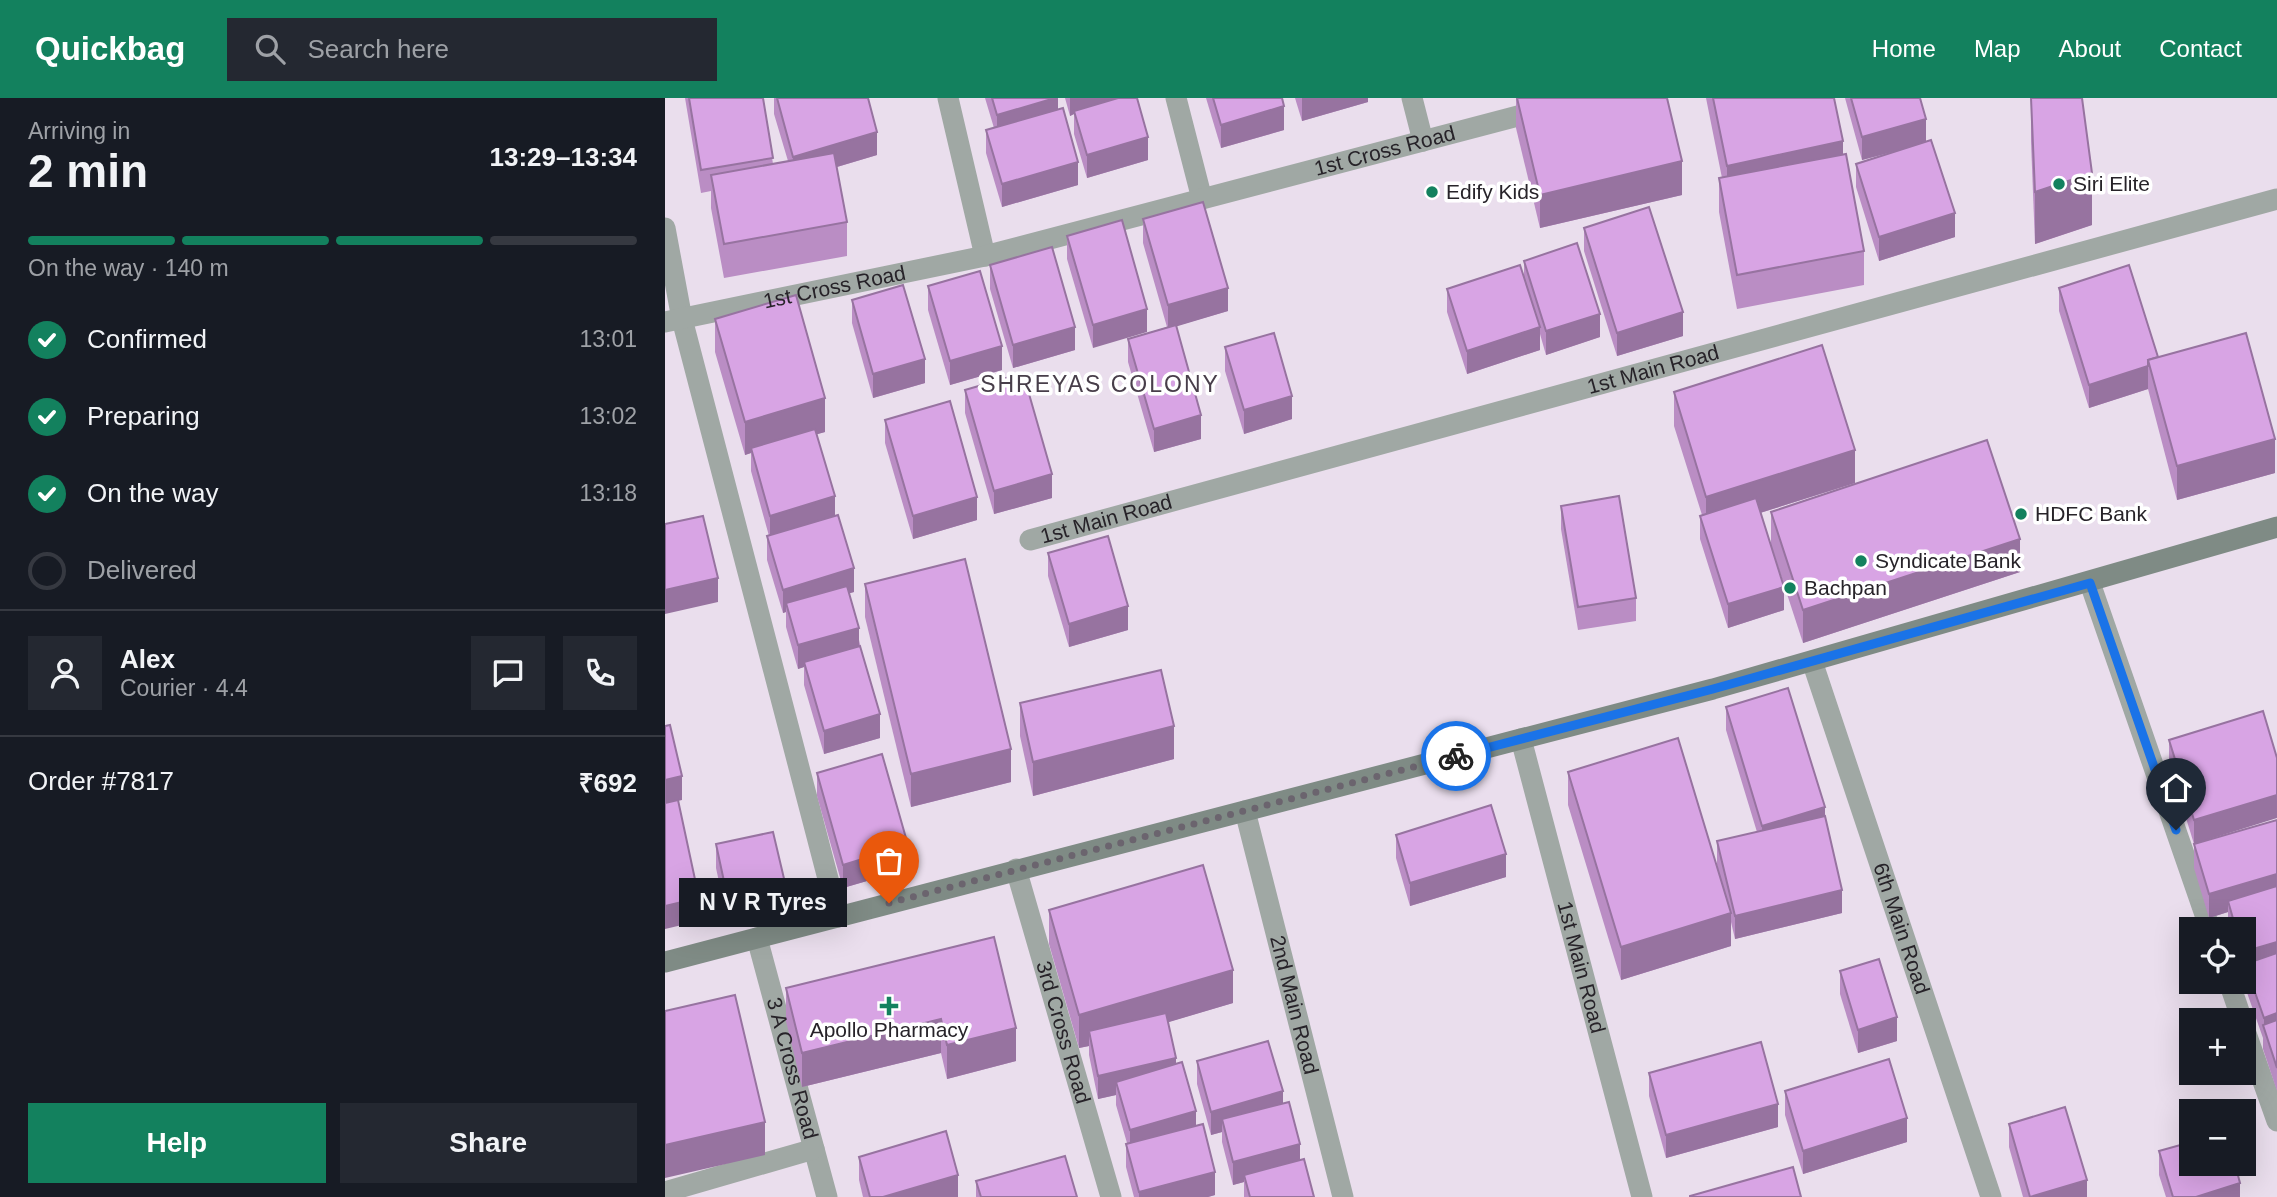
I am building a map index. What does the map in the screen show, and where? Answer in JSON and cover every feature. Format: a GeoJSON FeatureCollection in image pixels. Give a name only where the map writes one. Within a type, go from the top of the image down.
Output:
{"type":"FeatureCollection","features":[{"type":"Feature","properties":{"kind":"main road"},"geometry":{"type":"LineString","coordinates":[[665,962],[1812,661],[2277,527]]}},
{"type":"Feature","properties":{"kind":"street"},"geometry":{"type":"LineString","coordinates":[[948,98],[985,256]]}},
{"type":"Feature","properties":{"kind":"street"},"geometry":{"type":"LineString","coordinates":[[1176,98],[1202,199]]}},
{"type":"Feature","properties":{"kind":"street"},"geometry":{"type":"LineString","coordinates":[[1412,98],[1423,141]]}},
{"type":"Feature","properties":{"kind":"street","name":"1st Cross Road"},"geometry":{"type":"LineString","coordinates":[[673,321],[985,256],[1586,98]]}},
{"type":"Feature","properties":{"kind":"street","name":"1st Main Road"},"geometry":{"type":"LineString","coordinates":[[1030,540],[2277,199]]}},
{"type":"Feature","properties":{"kind":"street"},"geometry":{"type":"LineString","coordinates":[[665,228],[673,321],[838,917]]}},
{"type":"Feature","properties":{"kind":"street"},"geometry":{"type":"LineString","coordinates":[[2090,583],[2206,917]]}},
{"type":"Feature","properties":{"kind":"street","name":"6th Main Road"},"geometry":{"type":"LineString","coordinates":[[1812,661],[1991,1197]]}},
{"type":"Feature","properties":{"kind":"street","name":"1st Main Road"},"geometry":{"type":"LineString","coordinates":[[1521,739],[1642,1197]]}},
{"type":"Feature","properties":{"kind":"street","name":"2nd Main Road"},"geometry":{"type":"LineString","coordinates":[[1245,811],[1343,1197]]}},
{"type":"Feature","properties":{"kind":"street","name":"3rd Cross Road"},"geometry":{"type":"LineString","coordinates":[[1016,869],[1111,1197]]}},
{"type":"Feature","properties":{"kind":"street","name":"3 A Cross Road"},"geometry":{"type":"LineString","coordinates":[[757,938],[827,1197]]}},
{"type":"Feature","properties":{"kind":"street"},"geometry":{"type":"LineString","coordinates":[[2256,1060],[2277,1121]]}},
{"type":"Feature","properties":{"kind":"street"},"geometry":{"type":"LineString","coordinates":[[665,1192],[814,1149]]}},
{"type":"Feature","properties":{"kind":"building"},"geometry":{"type":"Polygon","coordinates":[[[689,98],[763,98],[773,158],[701,170],[689,98]]]}},
{"type":"Feature","properties":{"kind":"building"},"geometry":{"type":"Polygon","coordinates":[[[777,98],[868,98],[877,132],[793,157],[777,98]]]}},
{"type":"Feature","properties":{"kind":"building"},"geometry":{"type":"Polygon","coordinates":[[[992,98],[1055,98],[997,115],[992,98]]]}},
{"type":"Feature","properties":{"kind":"building"},"geometry":{"type":"Polygon","coordinates":[[[1118,98],[1137,98],[1148,137],[1087,155],[1074,111],[1118,98]]]}},
{"type":"Feature","properties":{"kind":"building"},"geometry":{"type":"Polygon","coordinates":[[[1213,98],[1282,98],[1284,106],[1221,125],[1213,98]]]}},
{"type":"Feature","properties":{"kind":"building"},"geometry":{"type":"Polygon","coordinates":[[[1517,98],[1667,98],[1682,161],[1540,195],[1517,98]]]}},
{"type":"Feature","properties":{"kind":"building"},"geometry":{"type":"Polygon","coordinates":[[[1713,98],[1834,98],[1843,141],[1727,166],[1713,98]]]}},
{"type":"Feature","properties":{"kind":"building"},"geometry":{"type":"Polygon","coordinates":[[[1851,98],[1920,98],[1926,119],[1862,137],[1851,98]]]}},
{"type":"Feature","properties":{"kind":"building"},"geometry":{"type":"Polygon","coordinates":[[[2031,98],[2082,98],[2092,173],[2035,192],[2031,98]]]}},
{"type":"Feature","properties":{"kind":"building"},"geometry":{"type":"Polygon","coordinates":[[[1063,108],[1078,162],[1002,184],[986,130],[1063,108]]]}},
{"type":"Feature","properties":{"kind":"building"},"geometry":{"type":"Polygon","coordinates":[[[1931,140],[1955,213],[1879,237],[1856,164],[1931,140]]]}},
{"type":"Feature","properties":{"kind":"building"},"geometry":{"type":"Polygon","coordinates":[[[834,153],[847,222],[724,244],[711,175],[834,153]]]}},
{"type":"Feature","properties":{"kind":"building"},"geometry":{"type":"Polygon","coordinates":[[[1846,154],[1864,251],[1737,275],[1719,178],[1846,154]]]}},
{"type":"Feature","properties":{"kind":"building"},"geometry":{"type":"Polygon","coordinates":[[[1203,202],[1228,288],[1168,305],[1143,219],[1203,202]]]}},
{"type":"Feature","properties":{"kind":"building"},"geometry":{"type":"Polygon","coordinates":[[[1649,207],[1683,312],[1617,333],[1584,228],[1649,207]]]}},
{"type":"Feature","properties":{"kind":"building"},"geometry":{"type":"Polygon","coordinates":[[[1122,220],[1147,309],[1093,325],[1067,236],[1122,220]]]}},
{"type":"Feature","properties":{"kind":"building"},"geometry":{"type":"Polygon","coordinates":[[[1577,243],[1600,314],[1546,331],[1524,261],[1577,243]]]}},
{"type":"Feature","properties":{"kind":"building"},"geometry":{"type":"Polygon","coordinates":[[[1052,247],[1075,327],[1013,345],[990,265],[1052,247]]]}},
{"type":"Feature","properties":{"kind":"building"},"geometry":{"type":"Polygon","coordinates":[[[1520,265],[1540,327],[1467,351],[1447,289],[1520,265]]]}},
{"type":"Feature","properties":{"kind":"building"},"geometry":{"type":"Polygon","coordinates":[[[2129,265],[2158,357],[2148,360],[2148,366],[2089,385],[2059,288],[2129,265]]]}},
{"type":"Feature","properties":{"kind":"building"},"geometry":{"type":"Polygon","coordinates":[[[980,271],[1002,346],[950,361],[928,286],[980,271]]]}},
{"type":"Feature","properties":{"kind":"building"},"geometry":{"type":"Polygon","coordinates":[[[903,285],[925,359],[873,374],[852,300],[903,285]]]}},
{"type":"Feature","properties":{"kind":"building"},"geometry":{"type":"Polygon","coordinates":[[[796,295],[825,398],[745,422],[715,319],[796,295]]]}},
{"type":"Feature","properties":{"kind":"building"},"geometry":{"type":"Polygon","coordinates":[[[1176,325],[1201,415],[1154,429],[1128,339],[1176,325]]]}},
{"type":"Feature","properties":{"kind":"building"},"geometry":{"type":"Polygon","coordinates":[[[1274,333],[1292,396],[1244,410],[1225,347],[1274,333]]]}},
{"type":"Feature","properties":{"kind":"building"},"geometry":{"type":"Polygon","coordinates":[[[2246,333],[2275,439],[2177,466],[2148,360],[2246,333]]]}},
{"type":"Feature","properties":{"kind":"building"},"geometry":{"type":"Polygon","coordinates":[[[1822,345],[1855,450],[1706,497],[1674,392],[1822,345]]]}},
{"type":"Feature","properties":{"kind":"building"},"geometry":{"type":"Polygon","coordinates":[[[1023,373],[1052,474],[994,491],[965,390],[1023,373]]]}},
{"type":"Feature","properties":{"kind":"building"},"geometry":{"type":"Polygon","coordinates":[[[950,401],[977,497],[913,516],[885,420],[950,401]]]}},
{"type":"Feature","properties":{"kind":"building"},"geometry":{"type":"Polygon","coordinates":[[[815,429],[835,496],[770,516],[751,448],[815,429]]]}},
{"type":"Feature","properties":{"kind":"building"},"geometry":{"type":"Polygon","coordinates":[[[1987,440],[2020,539],[1803,610],[1771,512],[1987,440]]]}},
{"type":"Feature","properties":{"kind":"building"},"geometry":{"type":"Polygon","coordinates":[[[1619,496],[1636,598],[1578,607],[1561,506],[1619,496]]]}},
{"type":"Feature","properties":{"kind":"building"},"geometry":{"type":"Polygon","coordinates":[[[1756,498],[1784,587],[1728,604],[1700,516],[1756,498]]]}},
{"type":"Feature","properties":{"kind":"building"},"geometry":{"type":"Polygon","coordinates":[[[838,515],[854,568],[783,590],[767,536],[838,515]]]}},
{"type":"Feature","properties":{"kind":"building"},"geometry":{"type":"Polygon","coordinates":[[[703,516],[718,578],[665,590],[665,524],[703,516]]]}},
{"type":"Feature","properties":{"kind":"building"},"geometry":{"type":"Polygon","coordinates":[[[1108,536],[1128,606],[1069,624],[1048,553],[1108,536]]]}},
{"type":"Feature","properties":{"kind":"building"},"geometry":{"type":"Polygon","coordinates":[[[965,559],[1011,749],[911,774],[865,584],[965,559]]]}},
{"type":"Feature","properties":{"kind":"building"},"geometry":{"type":"Polygon","coordinates":[[[847,586],[859,628],[798,645],[786,603],[847,586]]]}},
{"type":"Feature","properties":{"kind":"building"},"geometry":{"type":"Polygon","coordinates":[[[860,646],[880,714],[824,731],[804,662],[860,646]]]}},
{"type":"Feature","properties":{"kind":"building"},"geometry":{"type":"Polygon","coordinates":[[[1161,670],[1174,726],[1033,762],[1020,703],[1161,670]]]}},
{"type":"Feature","properties":{"kind":"building"},"geometry":{"type":"Polygon","coordinates":[[[1788,688],[1825,807],[1762,826],[1726,707],[1788,688]]]}},
{"type":"Feature","properties":{"kind":"building"},"geometry":{"type":"Polygon","coordinates":[[[2263,711],[2277,758],[2277,795],[2194,820],[2169,740],[2263,711]]]}},
{"type":"Feature","properties":{"kind":"building"},"geometry":{"type":"Polygon","coordinates":[[[670,725],[682,776],[665,780],[665,726],[670,725]]]}},
{"type":"Feature","properties":{"kind":"building"},"geometry":{"type":"Polygon","coordinates":[[[1678,738],[1731,913],[1621,947],[1568,772],[1678,738]]]}},
{"type":"Feature","properties":{"kind":"building"},"geometry":{"type":"Polygon","coordinates":[[[882,754],[908,845],[843,865],[817,773],[882,754]]]}},
{"type":"Feature","properties":{"kind":"building"},"geometry":{"type":"Polygon","coordinates":[[[678,800],[699,898],[665,906],[665,803],[678,800]]]}},
{"type":"Feature","properties":{"kind":"building"},"geometry":{"type":"Polygon","coordinates":[[[1491,805],[1506,854],[1410,883],[1396,835],[1491,805]]]}},
{"type":"Feature","properties":{"kind":"building"},"geometry":{"type":"Polygon","coordinates":[[[1825,816],[1842,890],[1735,916],[1717,841],[1825,816]]]}},
{"type":"Feature","properties":{"kind":"building"},"geometry":{"type":"Polygon","coordinates":[[[2277,820],[2277,874],[2209,894],[2194,844],[2277,820]]]}},
{"type":"Feature","properties":{"kind":"building"},"geometry":{"type":"Polygon","coordinates":[[[773,832],[786,887],[728,900],[716,844],[773,832]]]}},
{"type":"Feature","properties":{"kind":"building"},"geometry":{"type":"Polygon","coordinates":[[[1203,865],[1233,970],[1079,1015],[1049,910],[1203,865]]]}},
{"type":"Feature","properties":{"kind":"building"},"geometry":{"type":"Polygon","coordinates":[[[2277,886],[2277,942],[2256,948],[2256,917],[2233,917],[2228,901],[2277,886]]]}},
{"type":"Feature","properties":{"kind":"building"},"geometry":{"type":"Polygon","coordinates":[[[994,937],[1016,1028],[947,1045],[941,1019],[802,1053],[786,988],[994,937]]]}},
{"type":"Feature","properties":{"kind":"building"},"geometry":{"type":"Polygon","coordinates":[[[2277,953],[2277,1013],[2264,1018],[2256,994],[2256,960],[2277,953]]]}},
{"type":"Feature","properties":{"kind":"building"},"geometry":{"type":"Polygon","coordinates":[[[1879,959],[1897,1017],[1858,1030],[1840,971],[1879,959]]]}},
{"type":"Feature","properties":{"kind":"building"},"geometry":{"type":"Polygon","coordinates":[[[735,995],[765,1122],[665,1145],[665,1011],[735,995]]]}},
{"type":"Feature","properties":{"kind":"building"},"geometry":{"type":"Polygon","coordinates":[[[1166,1013],[1176,1058],[1098,1076],[1089,1031],[1166,1013]]]}},
{"type":"Feature","properties":{"kind":"building"},"geometry":{"type":"Polygon","coordinates":[[[2277,1020],[2277,1068],[2263,1025],[2277,1020]]]}},
{"type":"Feature","properties":{"kind":"building"},"geometry":{"type":"Polygon","coordinates":[[[1268,1041],[1283,1091],[1211,1112],[1197,1061],[1268,1041]]]}},
{"type":"Feature","properties":{"kind":"building"},"geometry":{"type":"Polygon","coordinates":[[[1761,1042],[1778,1104],[1666,1135],[1649,1073],[1761,1042]]]}},
{"type":"Feature","properties":{"kind":"building"},"geometry":{"type":"Polygon","coordinates":[[[1889,1059],[1907,1118],[1803,1151],[1785,1091],[1889,1059]]]}},
{"type":"Feature","properties":{"kind":"building"},"geometry":{"type":"Polygon","coordinates":[[[1182,1062],[1196,1111],[1130,1130],[1116,1082],[1182,1062]]]}},
{"type":"Feature","properties":{"kind":"building"},"geometry":{"type":"Polygon","coordinates":[[[1289,1102],[1300,1144],[1233,1162],[1222,1119],[1289,1102]]]}},
{"type":"Feature","properties":{"kind":"building"},"geometry":{"type":"Polygon","coordinates":[[[2065,1107],[2087,1180],[2030,1197],[2009,1124],[2065,1107]]]}},
{"type":"Feature","properties":{"kind":"building"},"geometry":{"type":"Polygon","coordinates":[[[1203,1124],[1215,1172],[1139,1192],[1126,1144],[1203,1124]]]}},
{"type":"Feature","properties":{"kind":"building"},"geometry":{"type":"Polygon","coordinates":[[[946,1131],[958,1175],[883,1197],[870,1197],[859,1157],[946,1131]]]}},
{"type":"Feature","properties":{"kind":"building"},"geometry":{"type":"Polygon","coordinates":[[[2179,1145],[2179,1176],[2238,1176],[2240,1183],[2196,1197],[2173,1197],[2159,1151],[2179,1145]]]}},
{"type":"Feature","properties":{"kind":"building"},"geometry":{"type":"Polygon","coordinates":[[[1065,1156],[1077,1197],[981,1197],[976,1181],[1065,1156]]]}},
{"type":"Feature","properties":{"kind":"building"},"geometry":{"type":"Polygon","coordinates":[[[1304,1159],[1314,1197],[1250,1197],[1244,1175],[1304,1159]]]}},
{"type":"Feature","properties":{"kind":"building"},"geometry":{"type":"Polygon","coordinates":[[[1793,1167],[1801,1197],[1690,1197],[1690,1196],[1793,1167]]]}},
{"type":"Feature","properties":{"kind":"way so far"},"geometry":{"type":"LineString","coordinates":[[889,903],[1456,756]]}},
{"type":"Feature","properties":{"kind":"place","name":"Siri Elite"},"geometry":{"type":"Point","coordinates":[2059,184]}},
{"type":"Feature","properties":{"kind":"place","name":"Edify Kids"},"geometry":{"type":"Point","coordinates":[1432,192]}},
{"type":"Feature","properties":{"kind":"place","name":"HDFC Bank"},"geometry":{"type":"Point","coordinates":[2021,514]}},
{"type":"Feature","properties":{"kind":"place","name":"Syndicate Bank"},"geometry":{"type":"Point","coordinates":[1861,561]}},
{"type":"Feature","properties":{"kind":"place","name":"Bachpan"},"geometry":{"type":"Point","coordinates":[1790,588]}},
{"type":"Feature","properties":{"kind":"place","name":"N V R Tyres"},"geometry":{"type":"Point","coordinates":[889,903]}},
{"type":"Feature","properties":{"kind":"place","name":"Apollo Pharmacy"},"geometry":{"type":"Point","coordinates":[889,1006]}},
{"type":"Feature","properties":{"kind":"district","name":"SHREYAS COLONY"},"geometry":{"type":"Point","coordinates":[1100,384]}},
{"type":"Feature","properties":{"kind":"route"},"geometry":{"type":"LineString","coordinates":[[1456,756],[1713,689],[2090,583],[2176,830]]}}]}
